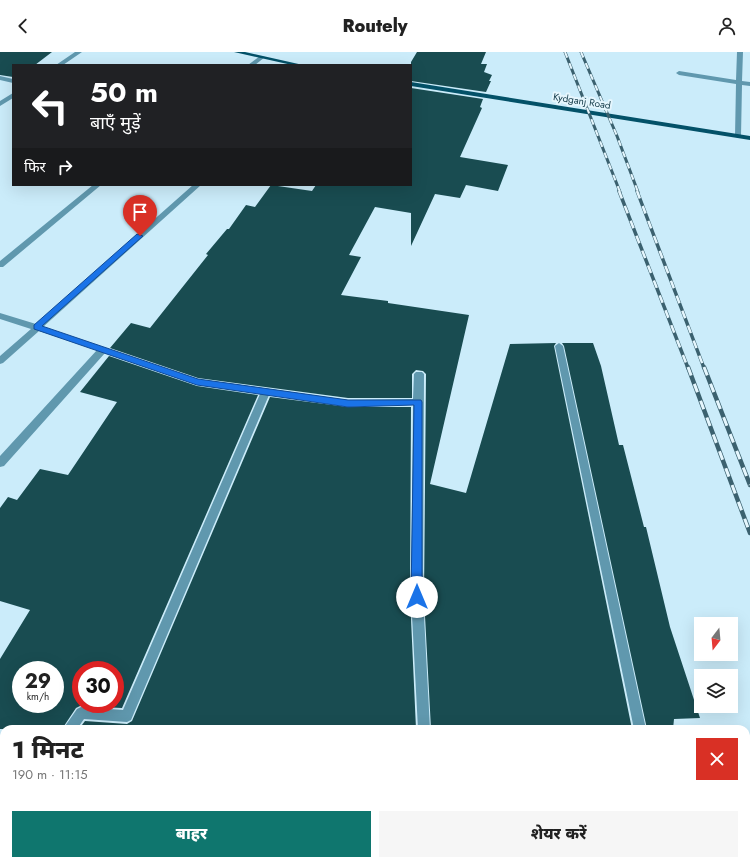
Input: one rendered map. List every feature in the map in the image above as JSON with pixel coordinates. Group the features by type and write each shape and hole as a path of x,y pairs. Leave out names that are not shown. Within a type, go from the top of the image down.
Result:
{"main road":[{"path":"237,52 295,64"},
{"name":"Kydganj Road","path":"412,84 750,138"}],"street":[{"path":"61,64 79,52"},
{"path":"738,136 740,52"},
{"path":"252,64 262,57"},
{"path":"679,73 750,84"},
{"path":"0,78 12,81"},
{"path":"0,104 12,96"},
{"path":"0,265 96,186"},
{"path":"0,361 196,186"},
{"path":"0,316 103,348 197,382 348,404 418,402"},
{"path":"559,346 639,725"},
{"path":"0,463 103,348"},
{"path":"419,374 417,597 424,725"},
{"path":"72,725 81,713 127,716 266,392"}],"building":[{"path":"0,52 52,52 36,64 12,64 12,77 0,75"},
{"path":"417,52 486,52 481,64 487,64 484,72 492,75 489,81 491,81 486,92 412,81 411,62"},
{"path":"412,88 483,99 480,107 482,108 460,157 508,165 498,191 466,185 460,198 435,194 411,246 411,213 375,207 349,255 361,257 341,295 388,301 388,303 469,315 430,484 466,493 510,344 556,343 554,346 631,725 431,725 424,597 426,374 423,371 416,370 412,374 412,398 348,398 198,378 110,348 131,323 150,328 208,255 206,254 227,229 229,229 246,205 255,207 270,186 312,191 315,186 412,186"},
{"path":"562,343 593,343 601,366 619,445 623,445 644,527 646,527 670,627 694,700 694,713 698,713 700,718 674,719 673,725 646,725 564,346"},
{"path":"109,356 197,386 258,395 124,703 124,661 72,661 73,713 65,725 0,725 0,659 30,610 0,601 0,508 8,497 17,500 40,469 68,475 117,402 80,392"},
{"path":"270,397 348,407 411,407 410,597 416,725 82,725 85,721 127,724 132,721"}],"railway":[{"path":"565,52 620,192"},
{"path":"581,52 617,136 638,192"},
{"path":"619,191 688,368"},
{"path":"637,191 704,368"},
{"path":"688,367 750,533"},
{"path":"704,367 750,485"}],"route":[{"path":"140,236 37,327 103,348 197,382 348,404 418,402 417,597"}]}
